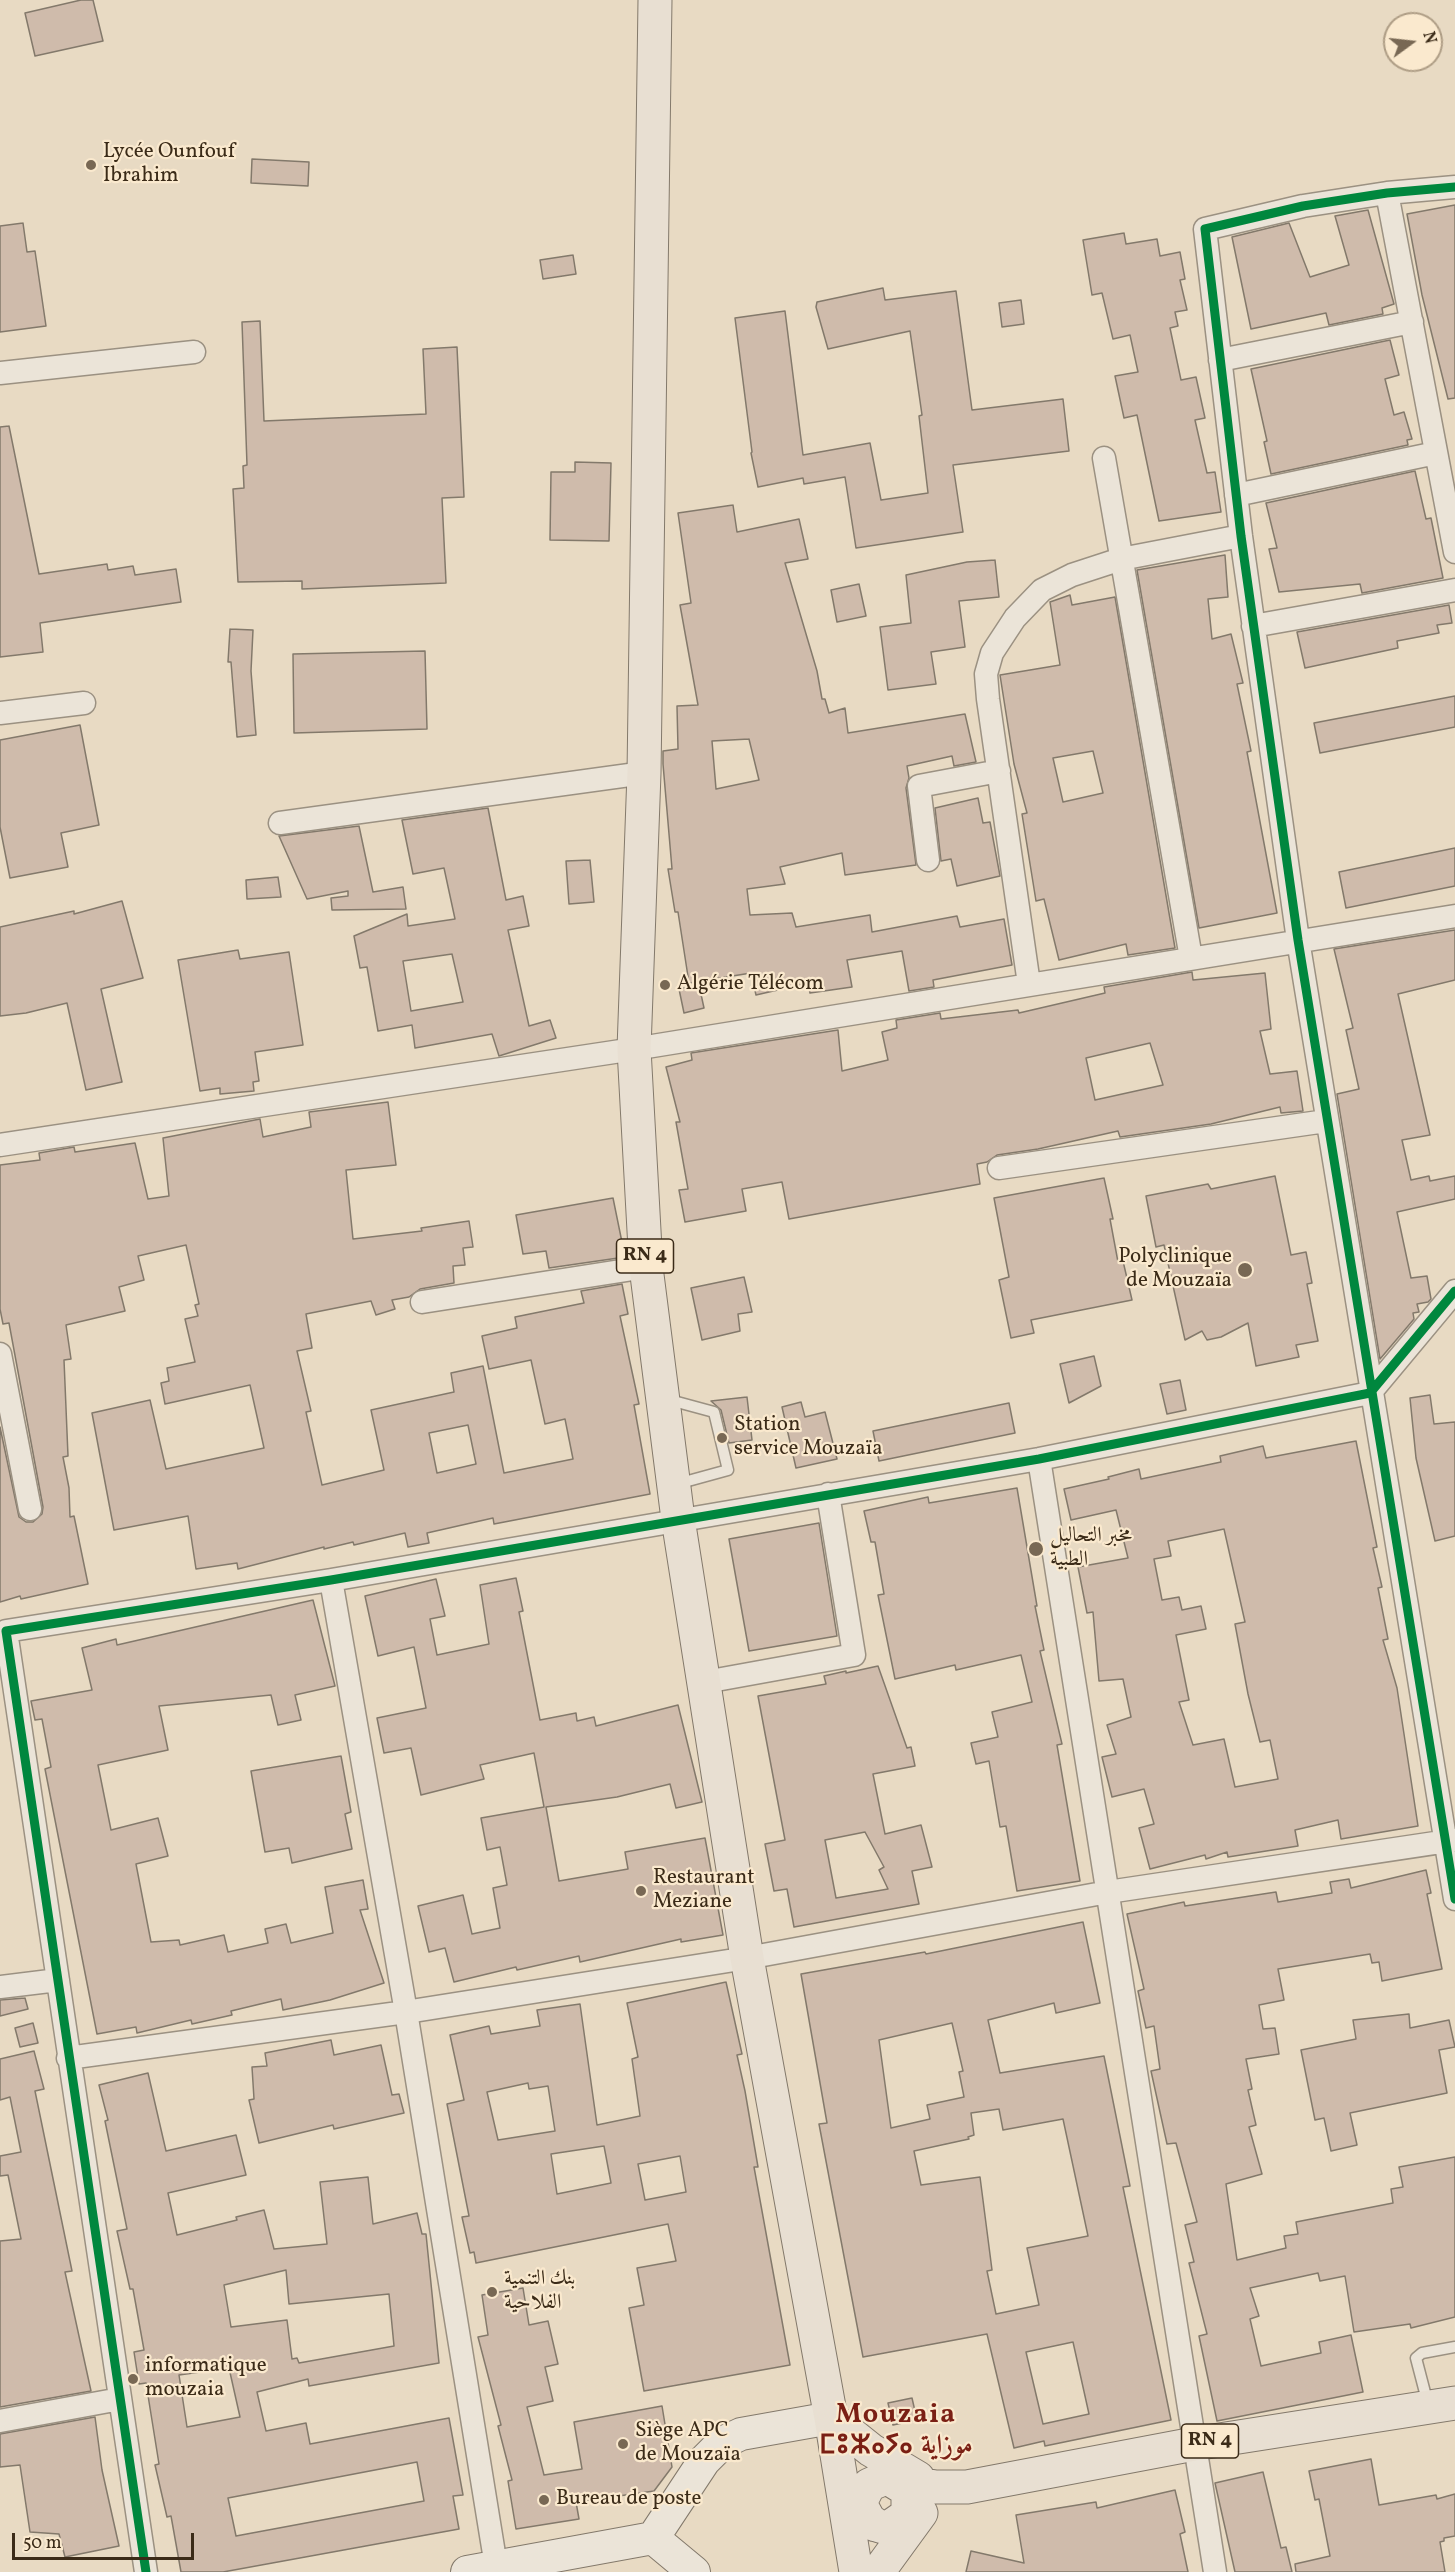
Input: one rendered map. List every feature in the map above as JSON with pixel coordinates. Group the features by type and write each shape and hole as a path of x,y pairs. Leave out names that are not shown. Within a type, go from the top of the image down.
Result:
{"main road":[{"name":"RN 4","path":"655,0 644,773 634,1049 646,1267 678,1519 747,1958 831,2418 868,2507"},
{"name":"RN 4","path":"944,2492 1194,2444 1442,2405"},
{"path":"487,2570 653,2538 704,2461 722,2443 741,2434 831,2418 897,2468 944,2492"},
{"path":"856,2572 868,2507 944,2492"},
{"path":"878,2572 944,2492"},
{"path":"653,2538 694,2572"}],"street":[{"path":"1455,187 1387,193 1303,206 1204,229 1241,536 1298,940 1370,1392 1450,1841 1455,1899"},
{"path":"1387,193 1455,552"},
{"path":"1220,360 1412,322"},
{"path":"0,373 194,352"},
{"path":"1236,495 1436,453"},
{"path":"1104,458 1191,958"},
{"path":"1029,984 986,674 992,653 1016,618 1042,590 1072,574 1121,559 1241,536"},
{"path":"1253,626 1455,590"},
{"path":"0,713 84,703"},
{"path":"928,860 918,786 999,771"},
{"path":"280,823 644,773"},
{"path":"0,1145 634,1049 1455,916"},
{"path":"999,1168 1326,1120"},
{"path":"422,1302 646,1267"},
{"path":"147,2572 3,1629 331,1581 678,1519 1039,1460 1370,1392 1455,1291"},
{"path":"0,1354 30,1509"},
{"path":"1039,1460 1215,2572"},
{"path":"705,1682 854,1655 828,1494"},
{"path":"331,1581 406,2012 487,2570"},
{"path":"68,2058 406,2012 747,1958 1107,1892 1450,1841"},
{"path":"0,1987 58,1980"},
{"path":"0,2421 120,2398"}],"lane":[{"path":"663,1398 714,1412 728,1470 674,1485"},
{"path":"1442,2405 1416,2358 1422,2353 1455,2347"}],"building":[{"path":"81,0 93,0 103,41 35,56 25,13"},
{"path":"252,159 309,162 308,186 251,183"},
{"path":"1455,205 1455,398 1448,399 1422,295 1407,214"},
{"path":"1368,210 1394,304 1382,308 1383,314 1329,325 1326,313 1251,329 1232,237 1289,223 1310,277 1349,265 1335,216"},
{"path":"23,223 27,252 35,251 46,326 0,332 0,226"},
{"path":"1124,233 1126,244 1157,239 1160,256 1180,252 1185,279 1180,280 1187,310 1175,312 1178,326 1170,328 1181,380 1196,377 1205,418 1195,420 1207,473 1215,472 1221,512 1159,521 1137,415 1124,418 1115,376 1138,372 1130,335 1113,339 1102,293 1092,295 1083,240"},
{"path":"573,255 576,274 543,279 540,260"},
{"path":"883,288 885,300 956,291 972,410 1063,399 1069,451 953,465 963,532 856,548 845,477 804,484 803,478 758,487 751,453 735,318 785,311 803,455 870,443 881,500 928,493 919,416 922,415 910,331 828,349 816,307 817,302"},
{"path":"1021,300 1024,324 1002,327 999,303"},
{"path":"260,321 264,421 426,414 423,349 457,347 464,497 442,498 446,583 302,589 302,581 238,582 233,489 244,488 243,466 247,465 242,322"},
{"path":"1390,340 1399,375 1385,379 1394,415 1404,412 1412,439 1407,440 1408,445 1271,474 1264,442 1267,441 1251,369"},
{"path":"9,426 39,574 107,564 108,570 133,566 135,575 176,569 181,602 40,623 43,652 0,657 0,427"},
{"path":"575,462 611,463 609,541 550,540 551,472 575,472"},
{"path":"1415,471 1426,519 1431,518 1443,578 1362,593 1360,584 1279,592 1269,549 1277,548 1266,503"},
{"path":"733,505 737,532 799,519 808,559 785,563 817,671 822,699 825,699 829,713 845,708 848,733 965,714 976,762 954,766 952,756 907,766 909,778 906,788 916,865 845,875 842,853 780,867 785,884 747,889 750,915 792,913 796,927 870,915 872,932 957,916 960,927 1004,919 1012,965 933,980 934,987 909,991 902,951 847,960 852,987 810,993 808,983 756,995 751,973 689,983 678,912 675,912 668,869 672,869 663,764 663,751 678,749 677,706 698,705 680,605 691,603 678,513","holes":["749,739 759,780 716,789 712,741"]},
{"path":"1225,555 1228,597 1208,599 1212,639 1231,634 1243,683 1237,684 1251,751 1247,752 1277,913 1199,928 1137,570"},
{"path":"995,560 999,597 959,601 965,647 931,652 936,684 888,690 880,627 911,623 906,575 967,562"},
{"path":"859,584 866,616 837,622 831,590"},
{"path":"1070,595 1072,605 1115,597 1175,948 1128,955 1126,944 1059,960 1044,899 1036,901 1022,814 1027,813 1014,764 1000,675 1060,665 1050,602","holes":["1093,751 1103,793 1063,802 1053,758"]},
{"path":"1449,605 1452,623 1437,625 1439,633 1397,641 1398,648 1305,668 1297,632"},
{"path":"230,629 253,630 251,671 256,735 237,737 231,662 228,662"},
{"path":"425,651 427,729 294,733 293,654"},
{"path":"1455,696 1455,727 1320,753 1314,723"},
{"path":"80,725 99,825 61,833 68,867 10,878 0,827 0,740"},
{"path":"978,798 983,823 990,822 1000,876 957,886 951,859 941,861 935,808"},
{"path":"488,808 506,900 523,896 529,926 508,930 529,1026 550,1020 556,1038 499,1056 492,1034 415,1048 412,1025 378,1031 367,967 360,968 354,936 407,914 408,926 455,919 444,868 413,874 402,820","holes":["452,954 463,1002 411,1011 403,961"]},
{"path":"359,826 373,892 403,887 406,909 332,910 331,898 348,896 348,891 307,899 279,836"},
{"path":"1455,848 1455,886 1346,908 1339,872"},
{"path":"590,860 594,902 569,904 566,861"},
{"path":"278,877 281,897 247,899 246,880"},
{"path":"122,901 143,978 101,989 122,1082 86,1090 67,1003 26,1013 0,1016 0,927 74,911 74,914"},
{"path":"1455,930 1455,980 1398,994 1430,1135 1402,1140 1411,1180 1429,1176 1430,1181 1455,1176 1455,1199 1397,1212 1411,1278 1427,1276 1431,1299 1428,1302 1417,1304 1419,1312 1413,1313 1414,1319 1380,1359 1337,1094 1359,1089 1346,1030 1353,1028 1334,949"},
{"path":"238,950 240,959 289,952 303,1045 255,1052 259,1081 253,1082 254,1091 220,1094 220,1088 200,1091 178,960"},
{"path":"1192,972 1193,980 1265,973 1271,1029 1260,1031 1270,1074 1297,1071 1303,1111 1281,1113 1280,1107 1211,1124 1120,1137 1118,1131 1038,1149 997,1155 987,1162 977,1164 980,1184 789,1219 782,1182 742,1189 746,1211 685,1222 679,1190 688,1189 676,1122 680,1122 666,1067 692,1060 691,1053 838,1030 842,1071 888,1060 882,1032 897,1028 896,1020 940,1013 941,1019 1018,1010 1019,1013 1105,993 1104,987","holes":["1150,1043 1163,1085 1095,1100 1086,1058"]},
{"path":"699,985 704,1008 684,1013 679,989"},
{"path":"388,1102 396,1165 346,1170 353,1239 422,1231 421,1228 469,1221 473,1247 463,1248 465,1265 453,1266 454,1283 420,1289 409,1297 392,1300 395,1309 376,1315 371,1301 306,1314 312,1348 297,1351 311,1411 306,1412 322,1485 384,1470 371,1410 454,1392 451,1373 483,1366 504,1473 573,1459 565,1419 545,1424 531,1360 489,1369 482,1336 517,1328 515,1317 584,1303 581,1291 622,1284 628,1314 620,1316 639,1404 634,1405 650,1494 494,1524 493,1518 427,1533 429,1543 408,1547 405,1533 354,1545 353,1542 324,1549 324,1547 238,1569 237,1563 196,1569 188,1516 114,1530 92,1413 150,1400 166,1469 264,1448 250,1385 165,1404 161,1383 169,1381 167,1368 195,1362 185,1319 198,1316 195,1305 199,1304 186,1245 138,1256 144,1280 119,1287 125,1311 66,1325 71,1359 64,1360 68,1456 63,1457 69,1488 70,1517 74,1516 88,1584 21,1599 20,1596 0,1602 0,1427 19,1517 26,1522 33,1522 42,1514 43,1507 9,1323 3,1324 0,1309 0,1165 40,1160 39,1153 74,1147 75,1152 135,1143 148,1199 169,1196 163,1138 260,1119 263,1137 311,1127 309,1112","holes":["468,1425 476,1464 437,1473 429,1433"]},
{"path":"1275,1176 1291,1255 1306,1252 1312,1283 1307,1284 1318,1341 1296,1345 1299,1357 1256,1366 1248,1323 1221,1337 1207,1340 1202,1331 1185,1340 1164,1245 1156,1247 1146,1196 1208,1184 1211,1189"},
{"path":"1104,1178 1113,1219 1110,1219 1118,1262 1123,1261 1132,1300 1031,1320 1034,1333 1011,1338 999,1280 1009,1277 994,1198"},
{"path":"613,1198 625,1257 549,1268 546,1251 523,1254 516,1215"},
{"path":"744,1277 752,1312 738,1314 740,1331 702,1340 691,1288"},
{"path":"1094,1356 1101,1386 1069,1403 1060,1364"},
{"path":"1180,1380 1186,1410 1167,1414 1160,1384"},
{"path":"1430,1395 1434,1424 1455,1422 1455,1536 1435,1541 1416,1458 1410,1398"},
{"path":"747,1397 752,1440 729,1443 721,1410 711,1401"},
{"path":"801,1402 805,1417 825,1412 837,1459 796,1468 782,1407"},
{"path":"1009,1403 1015,1433 879,1461 873,1431"},
{"path":"1356,1441 1377,1547 1373,1548 1382,1587 1378,1588 1388,1639 1383,1640 1397,1688 1418,1826 1341,1839 1338,1820 1295,1830 1298,1846 1228,1857 1227,1852 1206,1859 1205,1855 1150,1869 1139,1828 1154,1824 1144,1789 1112,1797 1102,1757 1116,1754 1107,1725 1131,1717 1123,1679 1099,1681 1093,1612 1087,1613 1078,1567 1128,1558 1116,1510 1071,1520 1064,1489 1109,1479 1108,1477 1139,1469 1141,1479 1221,1462 1220,1456 1263,1446 1266,1458","holes":["1224,1529 1245,1622 1235,1624 1248,1694 1260,1742 1270,1740 1278,1779 1235,1787 1224,1739 1193,1745 1179,1702 1189,1700 1176,1635 1206,1629 1201,1606 1182,1610 1179,1597 1162,1600 1154,1559 1171,1556 1168,1541"]},
{"path":"1017,1488 1044,1650 1040,1651 1062,1744 1057,1745 1080,1881 1017,1891 1006,1826 1000,1827 989,1761 976,1764 971,1743 998,1737 992,1712 1032,1702 1021,1655 956,1670 955,1665 895,1679 878,1595 884,1594 875,1542 871,1542 864,1511 928,1497 929,1503"},
{"path":"819,1523 837,1636 749,1651 729,1539"},
{"path":"516,1578 523,1611 519,1612 540,1720 576,1713 577,1721 594,1717 596,1726 678,1705 702,1802 676,1808 670,1784 617,1797 546,1807 559,1881 628,1869 625,1852 705,1838 723,1935 681,1942 681,1939 580,1962 579,1956 517,1970 516,1967 454,1982 445,1948 429,1952 418,1906 463,1895 472,1934 500,1928 493,1888 507,1885 500,1847 487,1850 481,1818 544,1807 534,1753 480,1765 484,1779 421,1795 411,1748 384,1753 377,1718 426,1708 414,1647 378,1656 365,1596 436,1579 445,1616 430,1619 437,1655 489,1644 480,1585"},
{"path":"313,1600 335,1686 295,1695 301,1720 278,1725 271,1695 159,1706 168,1750 98,1765 111,1830 158,1818 168,1856 136,1864 151,1942 179,1940 180,1945 224,1935 228,1952 268,1943 265,1929 286,1924 291,1943 333,1933 325,1887 363,1880 368,1909 360,1910 384,1983 330,2000 283,2010 281,1999 231,2011 232,2015 192,2024 191,2020 137,2033 136,2027 97,2034 45,1769 51,1767 42,1719 35,1720 31,1701 92,1690 82,1648 116,1639 117,1645"},
{"path":"878,1666 907,1748 911,1747 915,1766 873,1774 885,1834 921,1825 932,1867 912,1871 919,1904 794,1927 787,1889 774,1891 765,1844 785,1840 758,1696 826,1684 824,1676 846,1671 846,1673","holes":["865,1832 884,1867 879,1870 888,1889 836,1898 825,1840"]},
{"path":"341,1756 351,1812 345,1814 352,1849 292,1863 289,1848 265,1852 251,1771"},
{"path":"1426,1870 1431,1893 1427,1894 1442,1969 1382,1981 1379,1962 1372,1963 1370,1954 1278,1969 1284,2000 1259,2005 1263,2029 1275,2028 1279,2054 1246,2059 1252,2089 1248,2090 1256,2125 1249,2127 1262,2174 1226,2184 1237,2260 1286,2248 1284,2236 1298,2234 1296,2222 1393,2203 1391,2189 1403,2187 1399,2167 1455,2157 1455,2317 1411,2328 1410,2324 1354,2332 1345,2276 1320,2281 1318,2273 1250,2288 1259,2316 1250,2319 1261,2366 1321,2353 1319,2342 1351,2335 1363,2392 1217,2421 1199,2336 1207,2334 1189,2263 1194,2262 1185,2225 1197,2222 1176,2143 1167,2144 1151,2071 1160,2069 1154,2026 1146,2028 1138,1991 1144,1989 1127,1914 1184,1902 1185,1906 1276,1892 1278,1902 1332,1893 1330,1882 1349,1879 1351,1888"},
{"path":"1083,1922 1100,2003 1056,2013 1054,2003 988,2020 1000,2073 1104,2056 1130,2186 1123,2187 1171,2420 1045,2446 1044,2441 1014,2448 987,2334 863,2357 819,2124 827,2123 801,1974 925,1952 926,1954","holes":["952,2023 963,2071 959,2072 964,2097 927,2105 930,2119 891,2128 879,2040","999,2109 1003,2130 1063,2119 1088,2236 1027,2248 1039,2305 996,2314 987,2271 992,2270 980,2177 921,2185 914,2151 969,2139 968,2137 974,2135 971,2113","1073,2342 1089,2414 1043,2424 1026,2352"]},
{"path":"726,1982 742,2054 737,2055 758,2167 754,2167 790,2365 644,2391 629,2308 644,2305 637,2268 676,2261 668,2224 476,2263 474,2252 470,2253 462,2217 469,2216 447,2104 464,2100 450,2035 489,2026 491,2034 540,2026 537,2010 580,2004 597,2125 640,2116 632,2059 638,2057 627,2003","holes":["528,2083 529,2089 548,2086 555,2131 498,2140 487,2092","604,2146 611,2183 557,2194 551,2154","680,2156 686,2192 645,2200 638,2164"]},
{"path":"25,1998 28,2009 0,2016 0,2000"},
{"path":"1409,2014 1410,2028 1449,2020 1455,2047 1439,2050 1447,2093 1350,2113 1357,2145 1331,2151 1324,2118 1315,2120 1301,2050 1356,2039 1353,2020"},
{"path":"33,2023 38,2043 20,2047 15,2028"},
{"path":"331,2040 334,2055 381,2045 392,2095 399,2094 404,2113 334,2129 333,2125 259,2143 249,2100 254,2099 252,2067 267,2066 265,2053"},
{"path":"34,2051 44,2089 35,2091 72,2271 65,2272 91,2391 0,2407 0,2241 21,2239 8,2175 0,2176 0,2156 21,2152 10,2097 0,2100 0,2059"},
{"path":"148,2073 166,2151 236,2135 246,2175 168,2193 177,2235 237,2220 236,2217 264,2210 274,2249 327,2244 320,2182 368,2177 373,2224 417,2213 422,2234 426,2234 439,2363 309,2386 308,2379 257,2392 266,2431 306,2423 310,2444 449,2418 463,2495 453,2496 459,2529 223,2572 181,2572 171,2516 167,2517 155,2465 159,2464 146,2383 139,2384 134,2352 144,2350 133,2289 130,2289 117,2231 127,2229 105,2121 108,2120 99,2085","holes":["286,2270 289,2304 389,2294 394,2346 299,2363 297,2358 292,2359 287,2320 231,2327 224,2285","229,2368 240,2417 187,2427 179,2375","417,2462 424,2501 236,2536 228,2498"]},
{"path":"523,2288 529,2325 548,2321 558,2364 545,2367 553,2401 527,2407 544,2475 582,2469 574,2422 662,2406 672,2467 654,2491 576,2502 579,2519 516,2529 508,2481 512,2480 498,2426 501,2425 478,2337 488,2335 482,2295"},
{"path":"912,2398 917,2420 893,2425 888,2403"},
{"path":"95,2417 102,2470 119,2546 65,2557 59,2534 30,2532 20,2465 0,2467 0,2434"},
{"path":"1371,2459 1379,2505 1436,2495 1437,2499 1455,2494 1455,2536 1444,2538 1444,2541 1440,2542 1445,2572 1296,2572 1295,2564 1330,2556 1319,2499 1315,2500 1309,2471"},
{"path":"1263,2472 1281,2548 1286,2547 1292,2572 1235,2572 1215,2483"},
{"path":"1175,2490 1185,2532 1180,2534 1188,2572 966,2572 971,2551 1024,2563 1016,2515 1096,2502 1097,2508"}],"cycle path":[{"path":"1455,187 1387,193 1303,206 1205,229 1241,536 1298,940 1455,1899"},
{"path":"146,2572 6,1631 331,1580 1039,1459 1370,1393 1455,1291"}],"place":[{"name":"Lycée Ounfouf Ibrahim","path":"91,165"},
{"name":"Algérie Télécom","path":"665,985"},
{"name":"Polyclinique de Mouzaïa","path":"1245,1270"},
{"name":"Station service Mouzaïa","path":"722,1438"},
{"name":"مخبر التحاليل الطبية","path":"1036,1549"},
{"name":"Restaurant Meziane","path":"641,1891"},
{"name":"بنك التنمية الفلاحية","path":"492,2292"},
{"name":"informatique mouzaia","path":"133,2379"},
{"name":"Siège APC de Mouzaïa","path":"623,2444"},
{"name":"Bureau de poste","path":"544,2500"}],"district":[{"name":"Mouzaia ⵎⵓⵣⴰⵢⴰ موزاية","path":"896,2432"}]}
